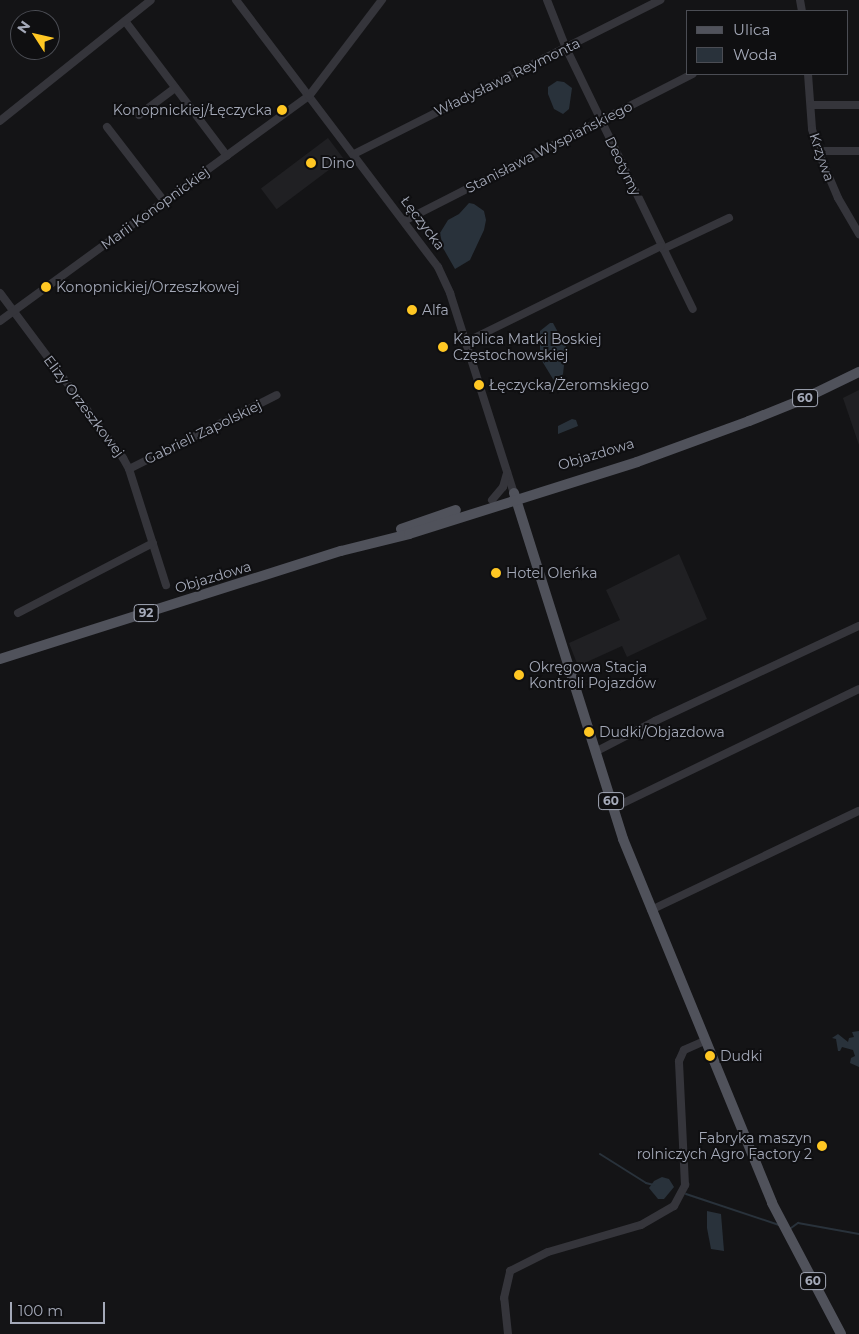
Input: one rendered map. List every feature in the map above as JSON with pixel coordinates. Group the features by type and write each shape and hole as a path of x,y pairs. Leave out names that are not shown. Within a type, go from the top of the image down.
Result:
{"main road":[{"name":"Objazdowa","path":"0,659 348,550 384,541 654,450 682,444 799,401 859,372"},
{"name":"Objazdowa","path":"348,550 430,518 492,500 515,496"},
{"name":"60","path":"515,496 613,808 651,910 704,1041 784,1226 841,1334"}],"street":[{"path":"0,122 151,0"},
{"name":"Łęczycka","path":"236,0 438,267 450,293 515,496"},
{"name":"Marii Konopnickiej","path":"0,321 309,96 382,0"},
{"name":"Deotymy","path":"547,0 566,48 693,309"},
{"name":"Władysława Reymonta","path":"354,154 660,0"},
{"path":"125,21 227,156"},
{"name":"Stanisława Wyspiańskiego","path":"404,221 691,75"},
{"name":"Krzywa","path":"808,75 812,129 818,151 838,198 859,234"},
{"path":"139,115 175,88"},
{"path":"811,105 859,105"},
{"path":"106,127 164,201"},
{"path":"818,151 859,151"},
{"path":"466,342 729,218"},
{"name":"Elizy Orzeszkowej","path":"0,293 124,458 166,585"},
{"name":"Gabrieli Zapolskiej","path":"129,469 277,396"},
{"path":"492,500 503,487 507,471"},
{"path":"18,614 152,543"},
{"path":"596,752 655,721 859,626"},
{"path":"613,808 859,689"},
{"path":"651,910 859,811"},
{"path":"508,1334 504,1298 510,1271 548,1252 641,1225 674,1206 685,1185 680,1057 684,1050 704,1041"}],"shaded area":[{"path":"328,138 344,159 277,209 261,189"},
{"path":"859,390 859,445 843,398"},
{"path":"679,554 707,619 627,657 622,646 578,666 569,643 620,620 606,590"}],"water":[{"path":"557,81 564,82 572,88 569,109 563,114 554,109 548,94 548,87"},
{"path":"469,203 484,211 486,220 484,230 470,260 455,269 443,248 440,233 448,220 459,214"},
{"path":"550,323 553,323 566,347 563,374 556,384 542,361 540,351 540,331"},
{"path":"572,419 576,420 578,426 558,434 558,426"},
{"path":"859,1031 859,1067 850,1063 851,1058 855,1056 853,1050 842,1047 838,1051 836,1039 832,1038 838,1034 848,1042 849,1038 854,1037 852,1032"},
{"path":"662,1177 669,1179 674,1187 664,1199 658,1199 649,1188 654,1181"},
{"path":"707,1211 721,1214 724,1251 711,1249 707,1228"}],"waterway":[{"path":"600,1154 646,1183 654,1185"},
{"path":"686,1194 779,1225"},
{"path":"791,1228 798,1223 859,1234"}],"place":[{"name":"Konopnickiej/Łęczycka","path":"282,110"},
{"name":"Dino","path":"311,163"},
{"name":"Konopnickiej/Orzeszkowej","path":"46,287"},
{"name":"Alfa","path":"412,310"},
{"name":"Kaplica Matki Boskiej Częstochowskiej","path":"443,347"},
{"name":"Łęczycka/Żeromskiego","path":"479,385"},
{"name":"Hotel Oleńka","path":"496,573"},
{"name":"Okręgowa Stacja Kontroli Pojazdów","path":"519,675"},
{"name":"Dudki/Objazdowa","path":"589,732"},
{"name":"Dudki","path":"710,1056"},
{"name":"Fabryka maszyn rolniczych Agro Factory 2","path":"822,1146"}]}
